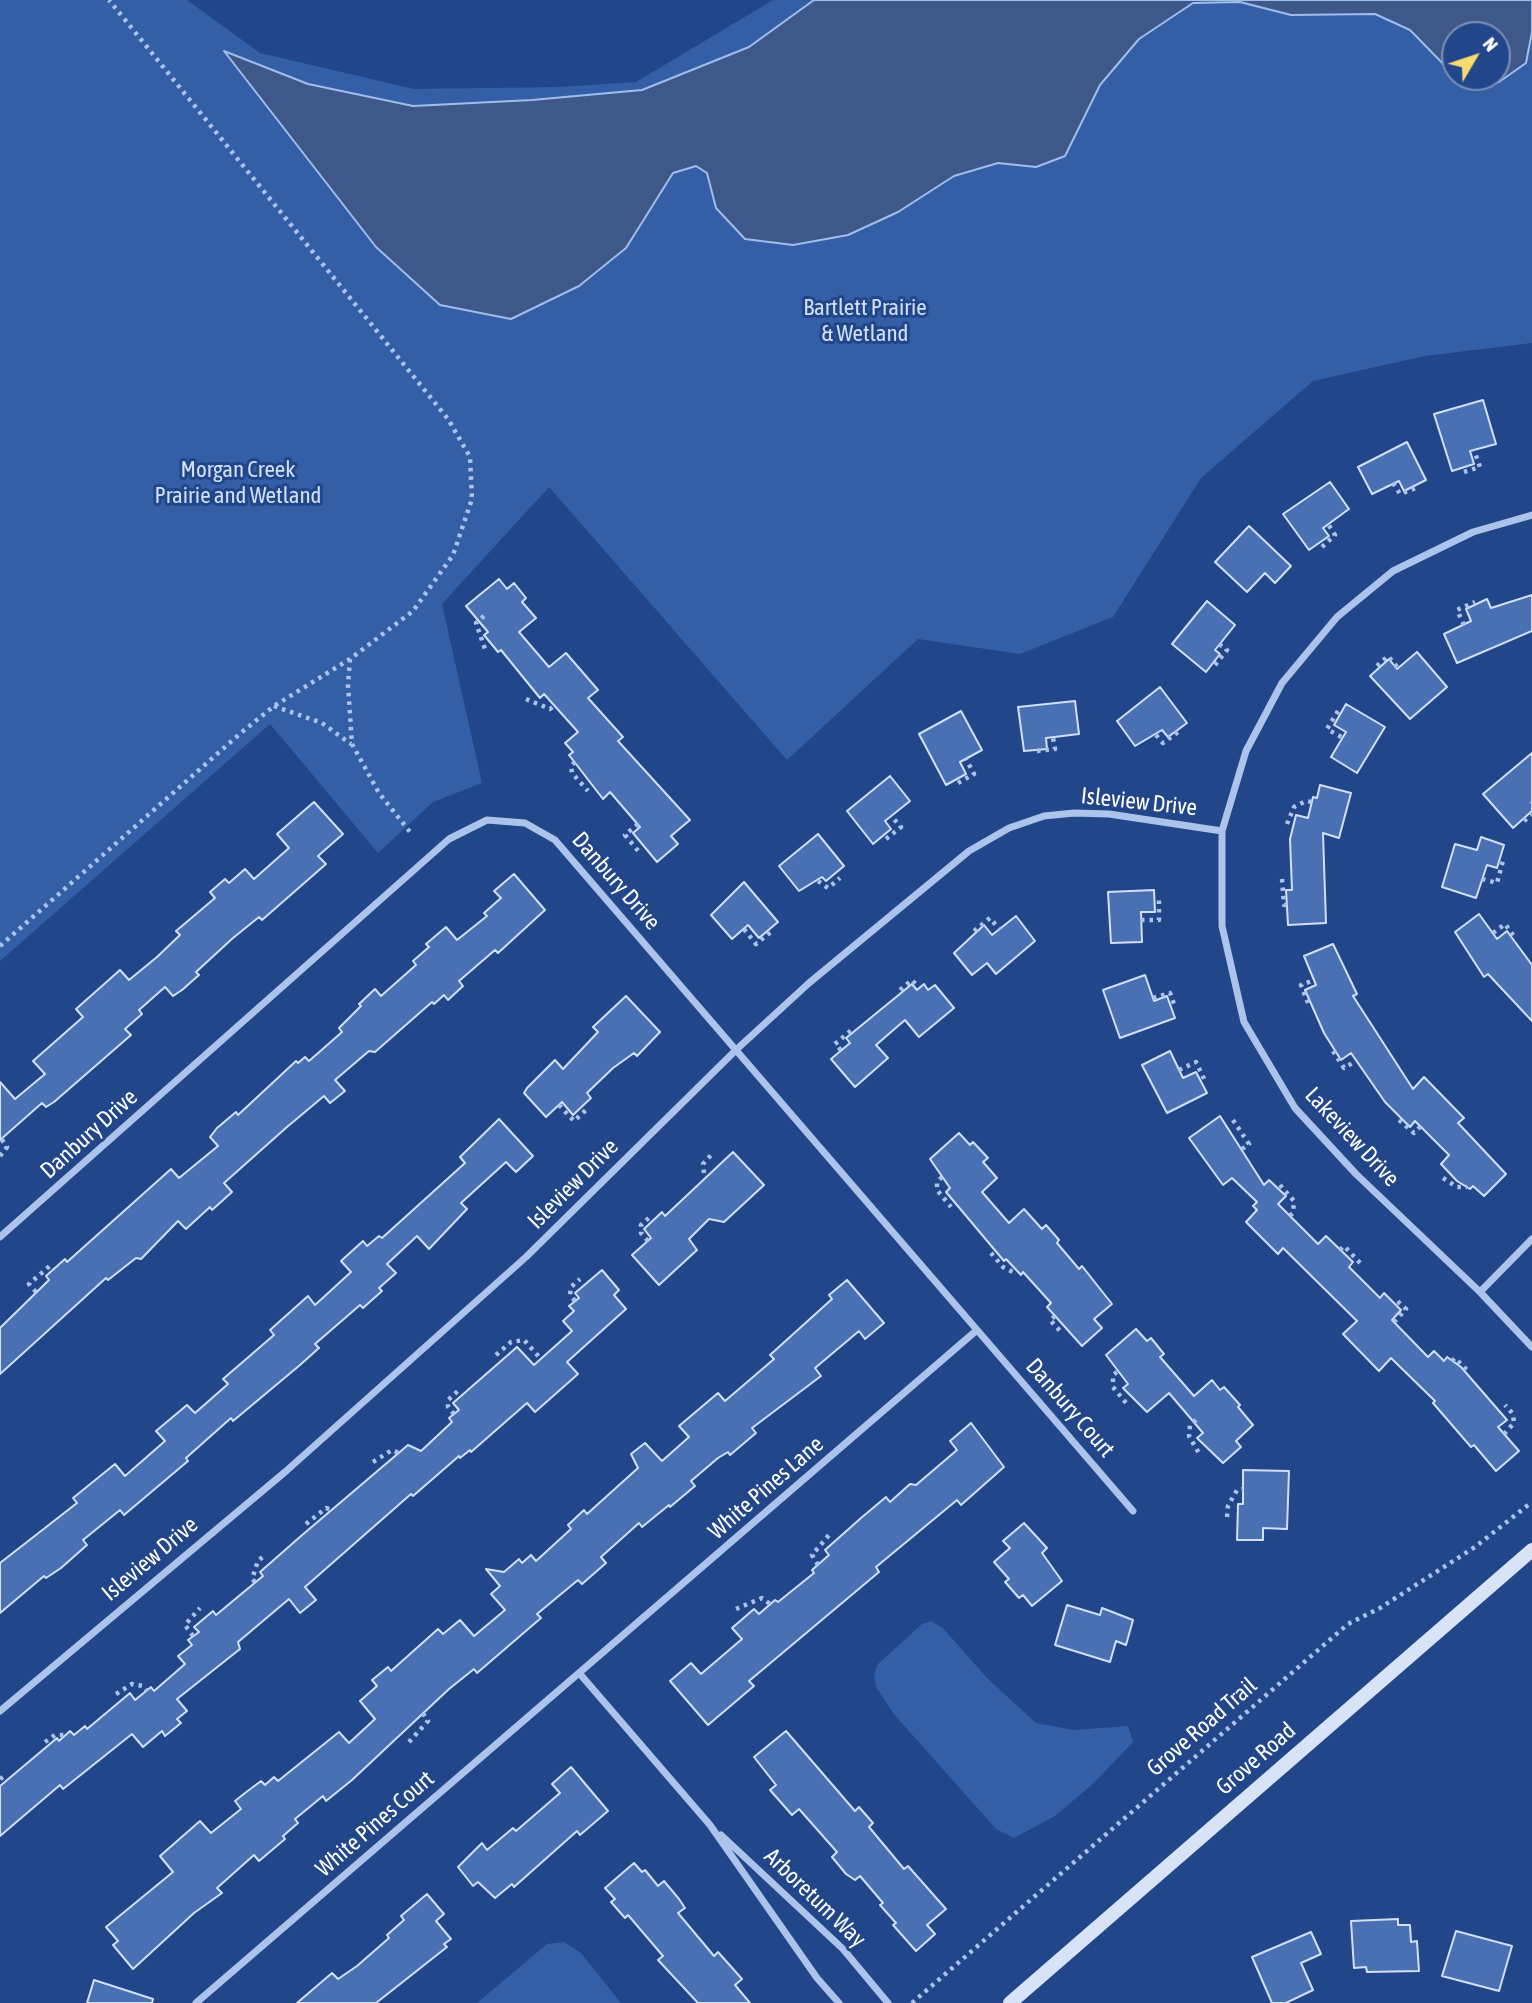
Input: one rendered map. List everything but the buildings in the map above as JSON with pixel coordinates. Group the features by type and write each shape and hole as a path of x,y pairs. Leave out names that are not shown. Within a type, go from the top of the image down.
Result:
{"street":[{"name":"Lakeview Drive","path":"1532,515 1473,532 1393,571 1337,617 1282,683 1246,751 1222,831 1222,926 1244,1022 1295,1108 1356,1174 1480,1292 1532,1348"},
{"name":"Isleview Drive","path":"0,1711 285,1472 526,1257 737,1049 809,983 969,851 1009,828 1044,816 1074,813 1109,814 1222,831"},
{"name":"Danbury Drive","path":"0,1237 449,839 487,821 525,823 555,840 977,1330"},
{"path":"1480,1292 1532,1239"},
{"name":"Danbury Court","path":"977,1330 1133,1511"},
{"name":"White Pines Lane","path":"580,1674 977,1330"},
{"name":"Grove Road","path":"1010,2003 1532,1549"},
{"name":"Arboretum Way","path":"580,1674 710,1825 817,1978 839,2003"},
{"name":"White Pines Court","path":"196,2003 580,1674"},
{"name":"Arboretum Way","path":"710,1825 843,1949 888,2003"}],"path":[{"path":"0,946 274,706 350,659 413,611 453,555 472,499 470,457 448,419 392,346 109,0"},
{"path":"1464,472 1480,467 1474,450"},
{"path":"1393,483 1400,494 1416,488"},
{"path":"1322,547 1335,535 1328,524"},
{"path":"1464,625 1457,610 1475,602"},
{"path":"484,616 476,623 486,652"},
{"path":"1215,665 1227,650 1220,644"},
{"path":"1377,666 1388,656 1398,668"},
{"path":"350,659 348,685 352,744 379,793 410,832"},
{"path":"526,699 550,709 554,706"},
{"path":"274,706 322,723 352,744"},
{"path":"1338,712 1327,729 1343,738"},
{"path":"1156,735 1163,743 1178,732"},
{"path":"1037,751 1055,749 1053,738"},
{"path":"958,783 974,774 966,759"},
{"path":"575,762 571,765 572,773 588,791"},
{"path":"1287,824 1294,807 1300,802 1312,802"},
{"path":"1524,821 1532,814"},
{"path":"886,839 901,827 891,816"},
{"path":"638,824 625,835 639,852"},
{"path":"1482,879 1497,883 1504,857"},
{"path":"818,881 828,888 840,878"},
{"path":"1283,879 1284,905 1287,905"},
{"path":"1141,920 1159,920 1159,900"},
{"path":"974,930 990,918 1000,930"},
{"path":"1493,933 1505,924 1516,939"},
{"path":"744,929 756,944 772,931"},
{"path":"900,990 912,980 919,988"},
{"path":"1308,1003 1301,985 1314,980"},
{"path":"1153,998 1170,993 1175,1007"},
{"path":"841,1050 835,1044 854,1028"},
{"path":"1333,1051 1344,1068 1356,1061"},
{"path":"1180,1070 1196,1062 1205,1081"},
{"path":"559,1105 574,1121 586,1110"},
{"path":"1233,1120 1249,1144 1242,1149"},
{"path":"1399,1120 1414,1133 1420,1126"},
{"path":"0,1137 7,1147 0,1156"},
{"path":"704,1173 703,1164 711,1155"},
{"path":"942,1177 936,1182 937,1190 951,1206"},
{"path":"1443,1178 1457,1187 1467,1187"},
{"path":"1280,1185 1294,1201 1293,1213 1286,1219"},
{"path":"648,1241 641,1233 641,1225 651,1216"},
{"path":"1340,1250 1344,1247 1363,1266"},
{"path":"991,1253 1003,1267 1013,1272 1017,1270"},
{"path":"36,1292 29,1284 52,1264"},
{"path":"575,1301 570,1295 571,1287 580,1279"},
{"path":"1394,1322 1405,1309 1395,1299"},
{"path":"1055,1316 1050,1320 1062,1333"},
{"path":"496,1355 511,1342 524,1340 541,1359"},
{"path":"1452,1361 1455,1358 1470,1373"},
{"path":"1117,1372 1113,1375 1113,1387 1126,1403"},
{"path":"454,1414 448,1407 448,1399 460,1389"},
{"path":"1504,1434 1514,1423 1513,1414 1505,1405"},
{"path":"1196,1420 1190,1425 1189,1436 1200,1455"},
{"path":"373,1462 392,1450 399,1453"},
{"path":"1227,1517 1228,1506 1237,1490 1243,1489"},
{"name":"Grove Road Trail","path":"912,2003 1348,1623 1380,1608 1475,1547 1532,1502"},
{"path":"306,1524 327,1507 332,1510"},
{"path":"818,1565 812,1555 830,1535"},
{"path":"255,1582 252,1578 258,1561 266,1554"},
{"path":"736,1609 762,1598 770,1604"},
{"path":"193,1636 185,1625 200,1608"},
{"path":"116,1694 132,1684 143,1686 146,1691"},
{"path":"409,1742 428,1721 422,1712"},
{"path":"45,1742 55,1735 66,1735"},
{"path":"0,1779 6,1775"}],"green space":[{"name":"Bartlett Prairie & Wetland","path":"0,0 187,0 260,53 414,89 560,87 636,82 773,0 1532,0 1532,343 1425,356 1313,381 1201,478 1113,617 1020,654 918,639 787,760 549,487 442,604 482,783 433,802 378,853 270,724 0,961"},
{"path":"931,1621 943,1628 986,1677 1036,1723 1074,1730 1128,1726 1133,1742 1095,1782 1055,1816 1014,1838 996,1829 893,1713 876,1687 874,1674 878,1664 922,1624"},
{"path":"564,1942 581,1953 621,2003 477,2003 547,1944"}],"shaded area":[{"path":"814,0 1532,0 1532,32 1526,63 1511,74 1511,21 1441,21 1441,62 1410,30 1375,14 1291,15 1240,2 1193,3 1139,39 1100,85 1065,156 1036,167 998,163 954,176 898,212 848,235 793,245 745,239 716,208 707,173 696,166 673,173 626,248 579,286 511,319 440,305 376,247 224,51 308,84 413,106 532,100 642,90 749,47"}],"park label":[{"name":"Morgan Creek Prairie and Wetland","path":"238,483"}]}
